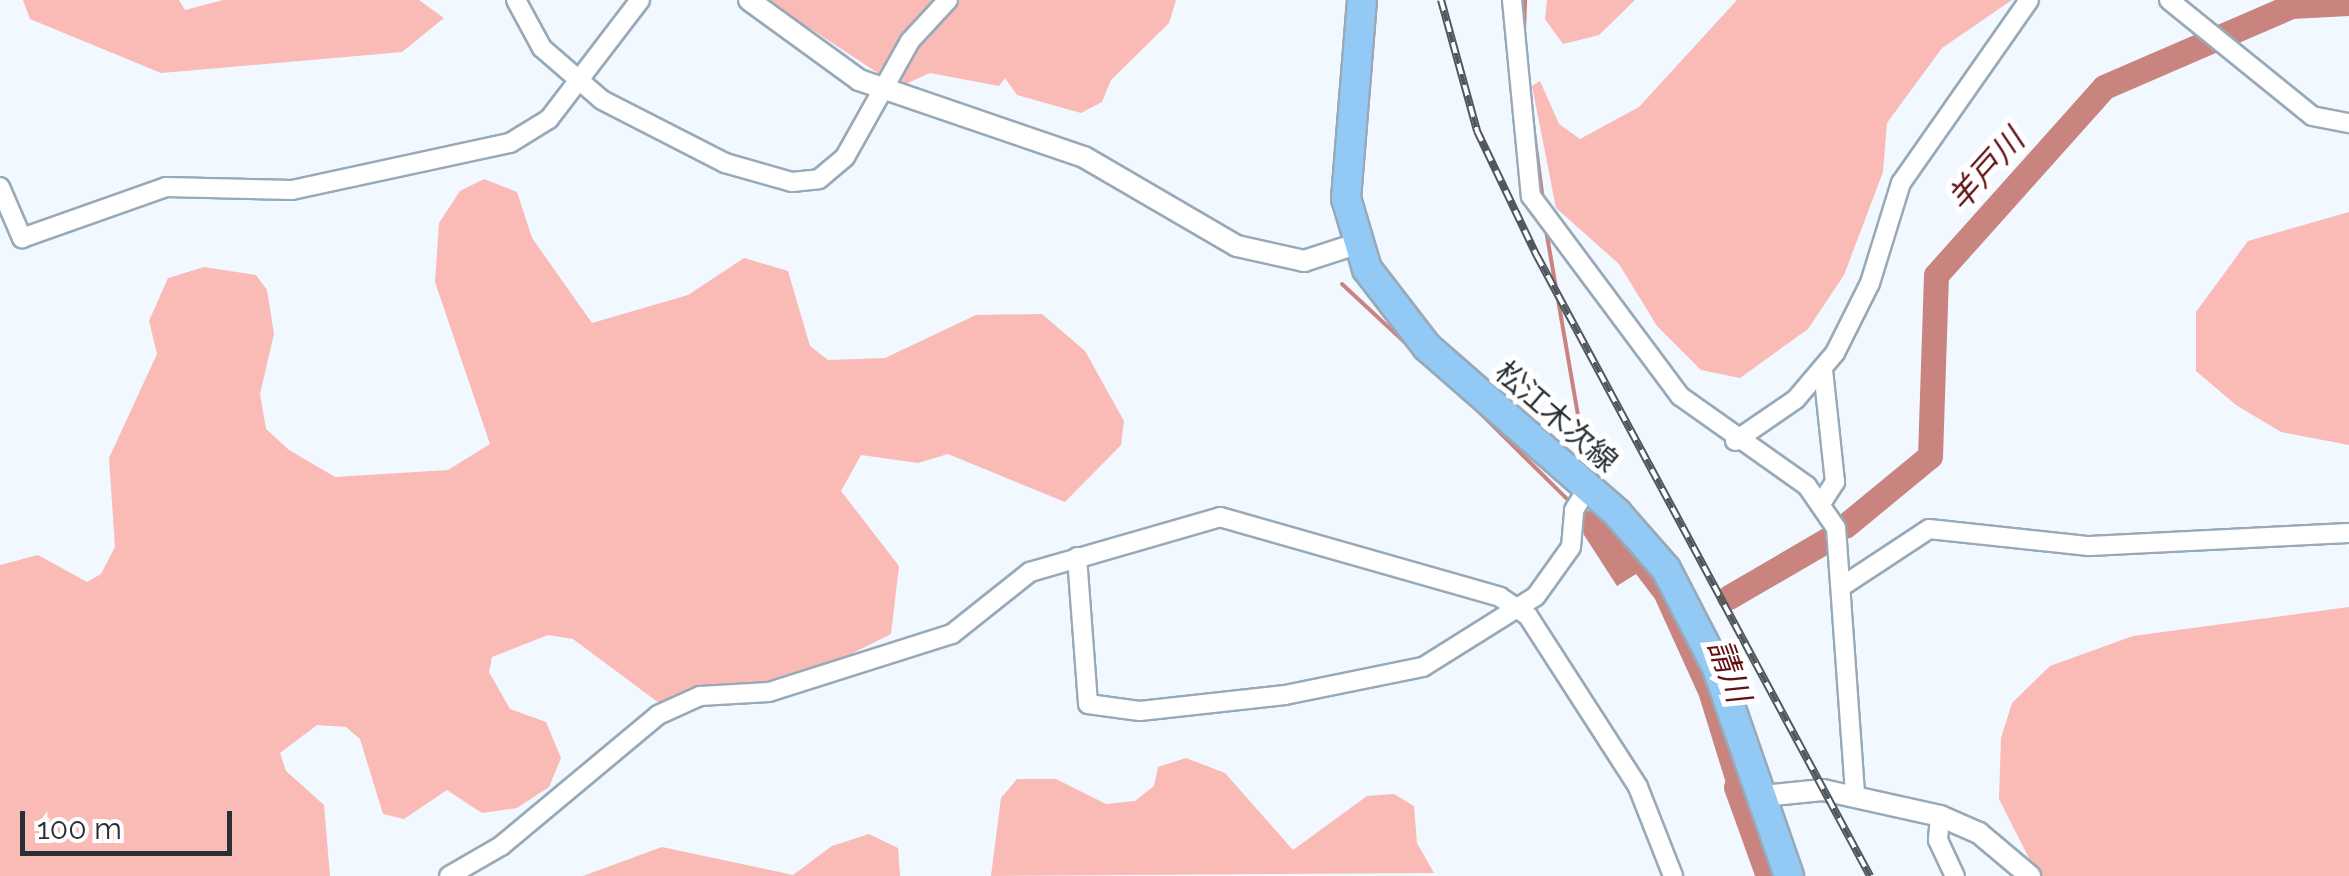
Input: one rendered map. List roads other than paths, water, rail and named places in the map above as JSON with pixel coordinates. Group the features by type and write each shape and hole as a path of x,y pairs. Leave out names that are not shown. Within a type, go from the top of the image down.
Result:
{"main road":[{"name":"松江木次線","path":"1362,0 1346,153 1356,244 1392,310 1426,347 1588,488 1686,600 1763,796 1789,876"}],"street":[{"path":"516,0 542,48 578,83 710,156 792,182 829,172 888,94 910,41 948,0"},
{"path":"0,187 22,238 166,187 292,190 510,142 549,119 640,0"},
{"path":"748,0 829,64 888,94 1084,157 1258,254 1312,260 1356,244"},
{"path":"1512,0 1530,196 1660,373 1735,441 1822,502 1836,528 1855,795"},
{"path":"1735,441 1823,370 1870,283 1902,184 2029,0"},
{"path":"2170,0 2312,116 2349,122"},
{"path":"1822,502 1835,482 1823,370"},
{"path":"1077,557 1080,692 1101,709 1285,695 1407,672 1543,591 1571,547 1574,510 1588,488"},
{"path":"449,876 501,846 658,715 700,696 769,692 952,634 1030,572 1220,516 1275,526 1516,607 1638,787 1674,876"},
{"path":"1841,587 1929,529 2089,546 2349,533"},
{"path":"1763,796 1800,788 1855,795 1940,816 1979,833 2030,876"},
{"path":"1940,816 1938,840 1954,876"}],"waterway":[{"path":"1524,32 1525,0"},
{"name":"羊戸川","path":"1845,526 1930,456 1936,275 2104,87 2291,6 2349,3"},
{"path":"1531,110 1543,200"},
{"name":"請川","path":"1546,230 1585,456"},
{"path":"1342,284 1412,349"},
{"path":"1463,396 1568,500"},
{"name":"羊戸川","path":"1729,597 1832,537"},
{"name":"請川","path":"1736,787 1768,876"}],"railway":[{"path":"1441,0 1477,131 1537,256 1870,876"}]}
